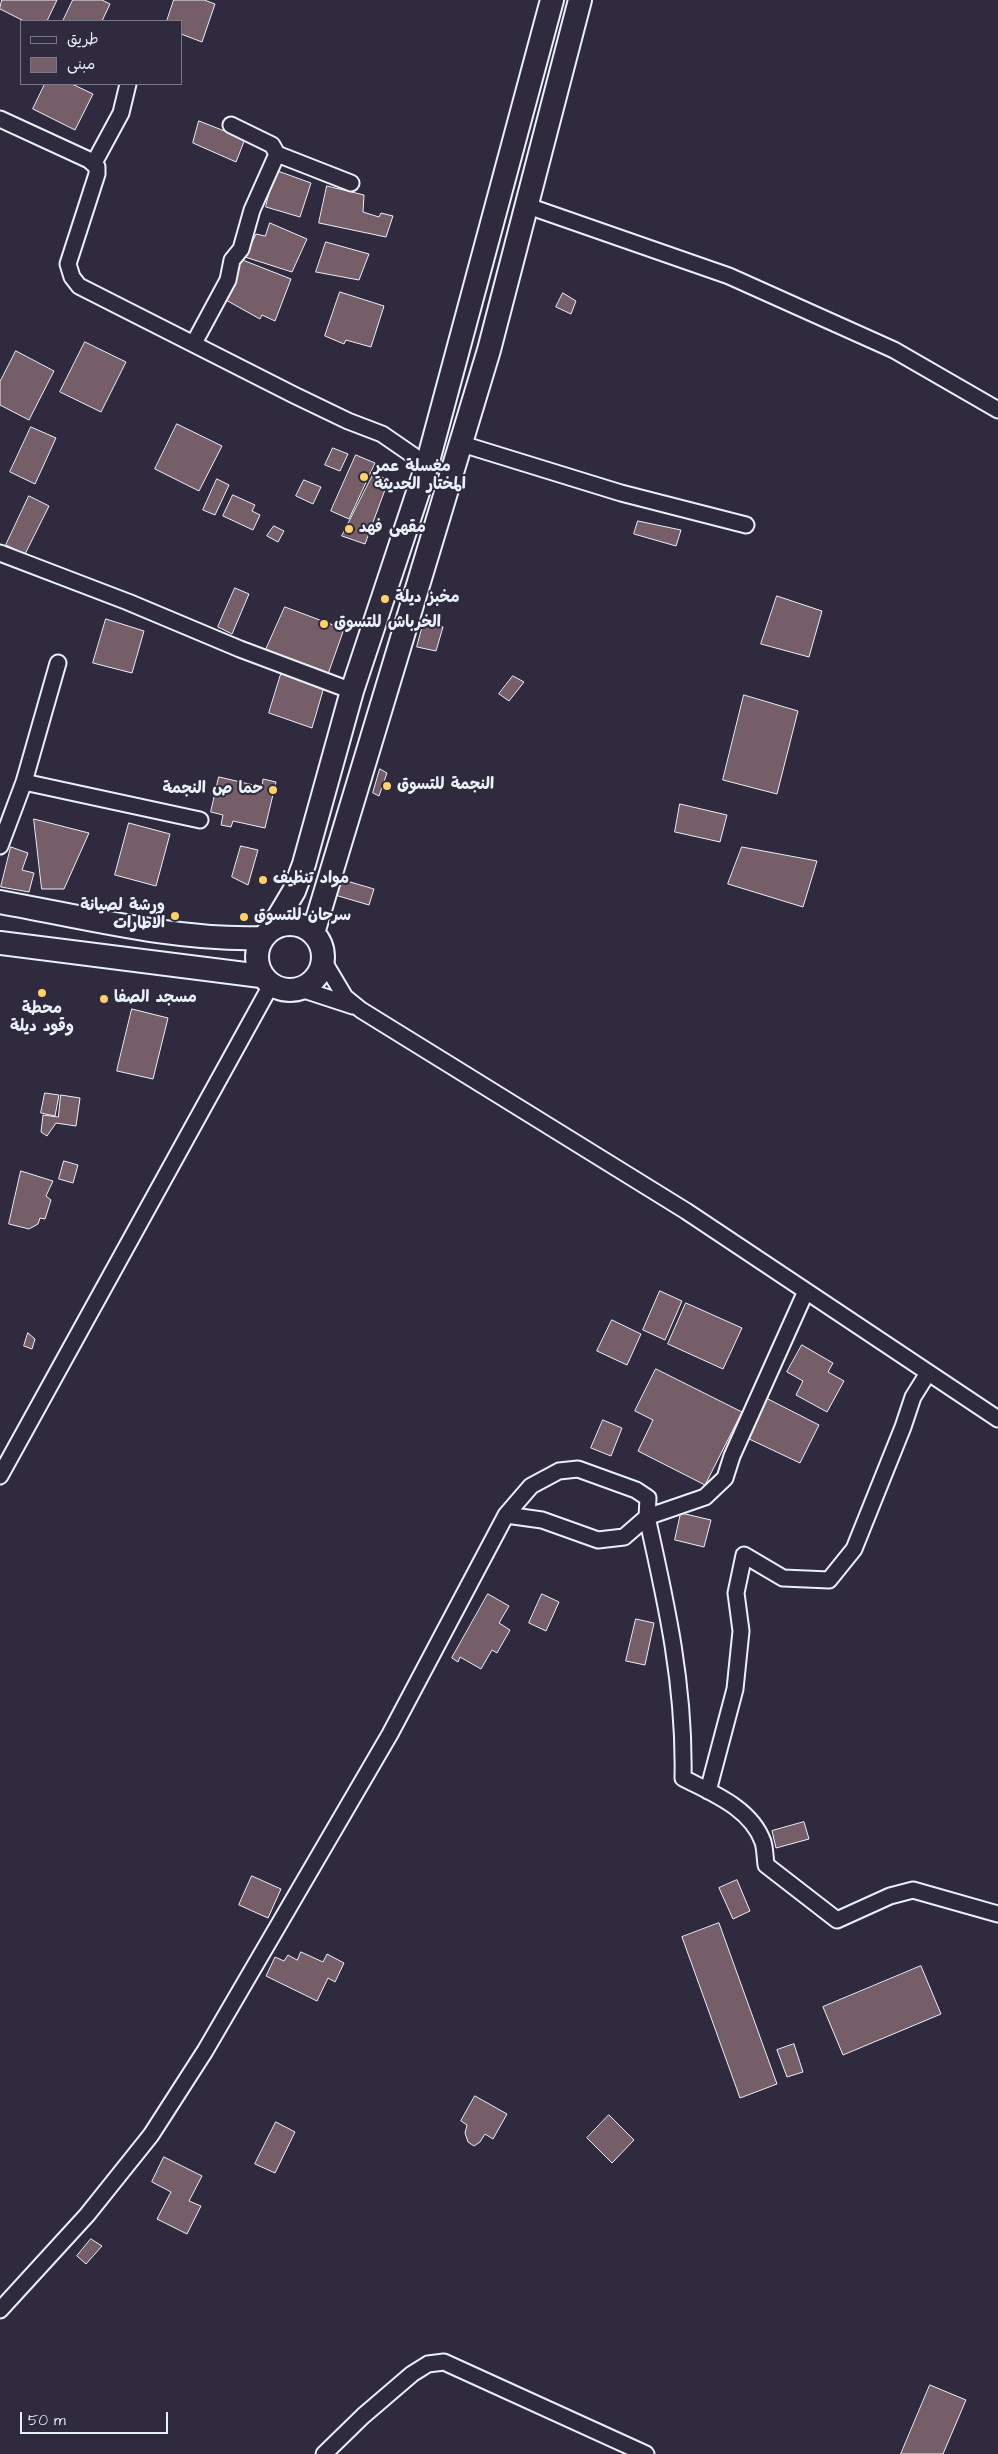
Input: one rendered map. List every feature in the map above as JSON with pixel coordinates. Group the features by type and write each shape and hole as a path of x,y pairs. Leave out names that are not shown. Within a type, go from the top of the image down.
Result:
{"main road":[{"path":"266,981 256,959 267,933 294,892 304,864 352,692 427,465 468,305 552,0"},
{"path":"312,933 462,444 528,206 580,0"},
{"path":"526,100 551,110"},
{"path":"0,902 182,934 222,939 267,933 286,923 300,925 312,933 319,941 323,960 315,978 301,989 283,990 266,981 0,943"}],"street":[{"path":"94,163 121,114 128,85"},
{"path":"0,119 94,163 97,167 97,174 68,264 72,277 79,286 348,421 382,434 427,465"},
{"path":"231,125 272,145 278,154 351,183"},
{"path":"194,343 228,280 232,260 241,249 252,210 278,154"},
{"path":"528,206 729,276 894,350 998,410"},
{"path":"462,444 621,493 746,525"},
{"path":"0,553 352,692"},
{"path":"0,846 24,782 58,663"},
{"path":"24,782 200,820"},
{"path":"323,960 345,997 361,1010 686,1211 998,1420"},
{"path":"0,1476 266,981"},
{"path":"301,989 361,1010"},
{"path":"506,1515 542,1520 598,1540 624,1537 647,1517 705,1497 725,1478 732,1456 806,1291"},
{"path":"708,1791 735,1689 741,1632 736,1593 744,1555 783,1578 829,1580 854,1549 903,1427 913,1396 928,1373"},
{"path":"0,2310 87,2215 151,2135 200,2058 390,1734 506,1515 531,1486 559,1471 578,1469 648,1498 647,1517 676,1655 682,1706 683,1778 708,1791 746,1816 762,1841 766,1865 837,1920 890,1896 913,1890 949,1898 998,1914"},
{"path":"324,2454 363,2416 412,2374 428,2364 444,2362 646,2454"}],"building":[{"path":"2,0 57,0 47,20 22,20 0,9"},
{"path":"73,0 102,0 110,4 102,20 63,20"},
{"path":"174,0 204,0 215,4 202,42 182,34 182,20 167,20"},
{"path":"45,85 74,85 93,94 75,130 33,109"},
{"path":"199,121 245,139 236,162 193,143"},
{"path":"275,170 311,183 300,217 266,207"},
{"path":"327,186 364,195 363,212 379,217 381,213 393,216 386,237 319,223"},
{"path":"270,223 307,239 292,272 245,257 256,234 265,236"},
{"path":"326,242 369,254 359,280 316,272"},
{"path":"240,259 291,279 275,321 262,315 260,319 224,299"},
{"path":"340,292 384,306 371,347 346,340 344,344 325,336"},
{"path":"563,293 576,301 571,314 556,307"},
{"path":"85,342 126,362 101,412 60,392"},
{"path":"16,351 54,371 29,420 0,405 0,382"},
{"path":"177,424 222,446 199,491 155,469"},
{"path":"31,427 56,438 35,484 10,472"},
{"path":"333,448 348,454 340,471 325,465"},
{"path":"356,455 375,463 349,519 331,511"},
{"path":"373,475 389,479 365,544 342,536"},
{"path":"217,479 229,485 215,515 203,510"},
{"path":"304,480 321,487 313,504 296,496"},
{"path":"233,495 255,505 252,511 260,515 253,530 223,516"},
{"path":"29,496 49,506 25,554 6,545"},
{"path":"638,521 681,530 676,546 634,534"},
{"path":"274,526 284,531 278,542 267,536"},
{"path":"235,588 249,594 232,634 218,627"},
{"path":"777,596 822,611 809,657 761,644"},
{"path":"285,607 344,629 327,677 264,654"},
{"path":"106,619 144,631 132,673 93,663"},
{"path":"424,621 443,627 436,651 417,647"},
{"path":"282,671 324,687 312,728 269,713"},
{"path":"513,676 524,682 509,701 499,694"},
{"path":"744,695 798,711 777,794 723,780"},
{"path":"380,769 387,773 379,796 373,793"},
{"path":"219,777 262,787 263,779 276,782 265,828 233,821 231,827 221,825 223,815 211,812"},
{"path":"680,804 727,815 720,842 675,832"},
{"path":"34,819 89,833 64,889 42,889"},
{"path":"129,823 170,834 156,886 115,875"},
{"path":"241,846 258,850 248,885 232,877"},
{"path":"11,847 28,853 22,870 34,873 29,892 1,887"},
{"path":"742,847 817,861 803,907 728,884"},
{"path":"340,879 374,889 369,905 335,895"},
{"path":"132,1009 168,1018 153,1079 117,1071"},
{"path":"45,1093 59,1095 55,1116 41,1113"},
{"path":"61,1095 80,1098 76,1126 56,1123 47,1136 41,1132 43,1115 58,1117"},
{"path":"64,1161 78,1165 73,1183 59,1179"},
{"path":"21,1171 53,1181 46,1196 51,1200 45,1219 40,1218 38,1224 29,1229 9,1224"},
{"path":"660,1291 682,1301 665,1340 643,1330"},
{"path":"686,1303 742,1328 723,1369 668,1344"},
{"path":"612,1320 641,1334 627,1365 597,1351"},
{"path":"28,1333 35,1339 32,1349 24,1346"},
{"path":"802,1345 833,1363 828,1372 844,1381 827,1412 796,1395 803,1381 787,1372"},
{"path":"656,1369 742,1412 705,1485 638,1451 653,1420 635,1411"},
{"path":"766,1398 819,1425 800,1463 747,1438"},
{"path":"603,1420 622,1428 611,1456 591,1448"},
{"path":"681,1513 711,1520 704,1547 675,1540"},
{"path":"488,1594 509,1606 499,1623 510,1630 497,1653 492,1650 481,1669 460,1657 458,1662 452,1658"},
{"path":"542,1594 559,1602 546,1631 529,1623"},
{"path":"636,1619 654,1623 645,1665 626,1661"},
{"path":"804,1822 809,1839 776,1848 772,1831"},
{"path":"252,1876 281,1889 268,1918 239,1905"},
{"path":"737,1880 750,1911 733,1919 719,1888"},
{"path":"719,1923 777,2084 740,2098 682,1937"},
{"path":"301,1952 323,1962 327,1954 344,1963 335,1982 328,1978 317,2001 266,1976 275,1957 284,1961 288,1955 297,1960"},
{"path":"921,1966 941,2014 843,2055 823,2007"},
{"path":"794,2044 803,2072 787,2077 777,2050"},
{"path":"475,2096 507,2114 493,2139 485,2134 480,2142 474,2146 468,2142 465,2133 467,2125 461,2121"},
{"path":"609,2115 634,2140 612,2163 587,2138"},
{"path":"276,2122 295,2132 275,2173 255,2164"},
{"path":"164,2157 202,2176 189,2201 201,2206 187,2234 157,2219 171,2192 152,2182"},
{"path":"91,2239 102,2246 86,2264 77,2256"},
{"path":"930,2385 966,2400 943,2454 901,2454"}],"place":[{"name":"مغسلة عمر المختار الحديثة","path":"364,477"},
{"name":"مقهى فهد","path":"349,529"},
{"name":"مخبز ديلة","path":"385,599"},
{"name":"الخرباش للتسوق","path":"324,624"},
{"name":"النجمة للتسوق","path":"387,786"},
{"name":"حما ص النجمة","path":"273,790"},
{"name":"مواد تنظيف","path":"263,880"},
{"name":"ورشة لصيانة الاطارات","path":"175,916"},
{"name":"سرحان للتسوق","path":"244,917"},
{"name":"محطة وقود ديلة","path":"42,993"},
{"name":"مسجد الصفا","path":"104,999"}]}
